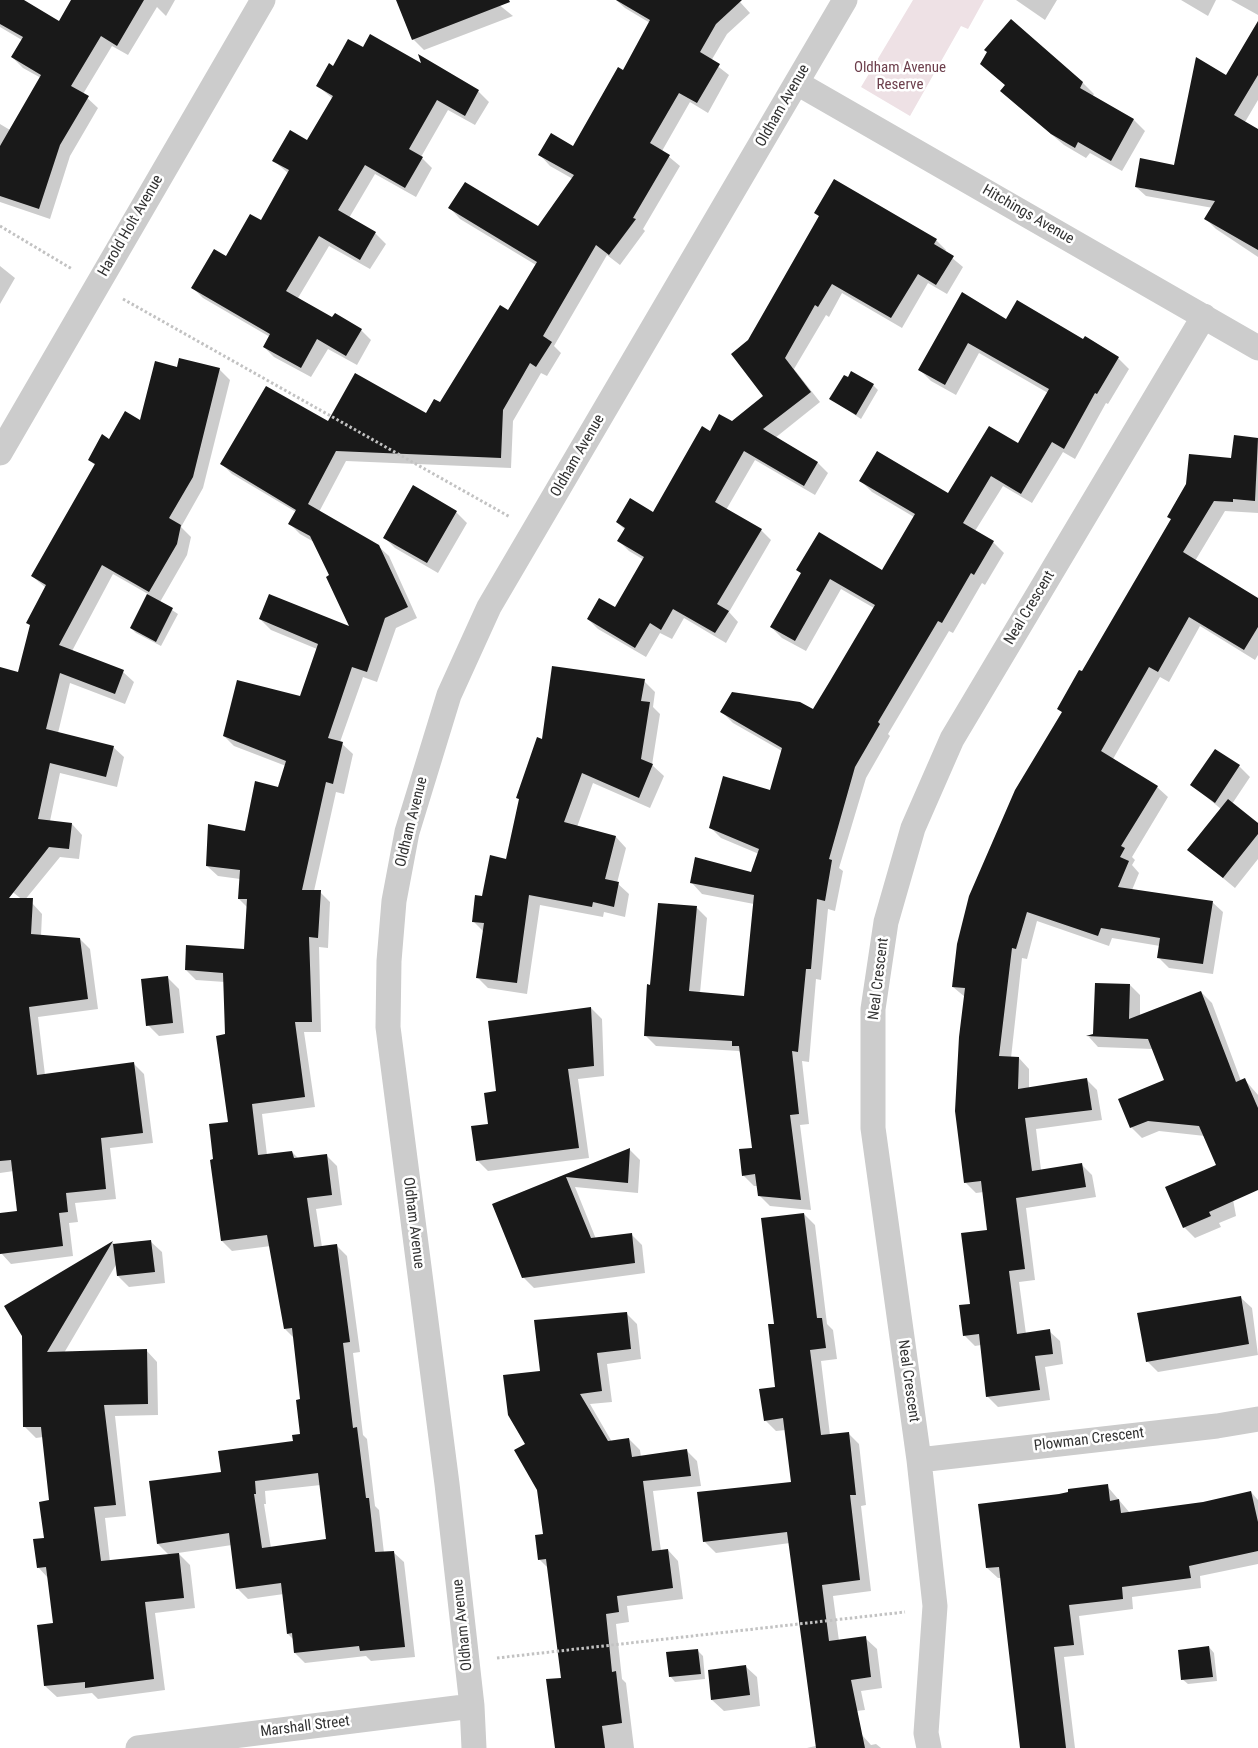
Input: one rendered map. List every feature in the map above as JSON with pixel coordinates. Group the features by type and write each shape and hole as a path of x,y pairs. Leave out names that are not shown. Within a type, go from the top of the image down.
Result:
{"street":[{"name":"Harold Holt Avenue","path":"0,453 263,0"},
{"name":"Oldham Avenue","path":"474,1748 472,1706 447,1484 388,1027 389,961 394,901 407,832 449,695 489,607 845,0"},
{"name":"Hitchings Avenue","path":"797,83 1258,348"},
{"name":"Neal Crescent","path":"929,1748 926,1733 935,1606 919,1460 873,1128 873,1009 886,922 913,828 952,739 1204,316"},
{"name":"Plowman Crescent","path":"919,1460 1217,1426 1258,1419"},
{"name":"Marshall Street","path":"138,1748 472,1706"}],"path":[{"path":"0,226 97,284 534,530"},
{"path":"466,1661 905,1612 935,1606"}],"green space":[{"name":"Oldham Avenue Reserve","path":"913,0 984,0 968,29 961,26 910,116 861,87"}],"building":[{"path":"0,0 24,0 59,21 71,0 144,0 117,46 101,36 71,86 89,96 60,145 39,209 0,196 0,146 41,75 11,57 23,37 0,24"},
{"path":"396,0 509,0 510,2 412,40"},
{"path":"616,0 742,0 716,24 700,52 720,64 697,103 679,93 650,143 670,155 633,218 636,219 609,255 596,245 543,336 552,342 536,367 530,363 503,410 501,458 336,451 308,504 379,545 408,607 385,618 367,672 352,667 328,738 343,742 333,784 326,782 302,890 321,890 318,938 309,937 312,1022 295,1022 305,1097 252,1104 258,1155 292,1151 294,1158 327,1154 332,1195 307,1198 314,1247 337,1244 350,1342 343,1343 353,1428 357,1427 366,1498 369,1498 375,1552 394,1551 405,1647 360,1651 359,1646 294,1653 292,1633 287,1634 281,1583 236,1589 229,1533 157,1544 149,1481 221,1472 218,1451 293,1441 292,1435 300,1434 296,1400 300,1399 292,1328 284,1329 267,1235 221,1241 210,1160 213,1159 209,1124 228,1122 216,1036 225,1034 223,973 185,970 186,945 244,949 247,899 238,899 240,870 206,866 208,824 245,831 255,781 278,787 286,761 223,736 237,680 300,696 318,644 259,619 269,594 349,626 326,577 329,575 310,536 288,524 296,510 220,464 266,386 328,421 355,373 426,413 434,399 440,402 500,305 508,310 537,262 448,208 465,182 538,226 574,175 538,155 551,133 573,146 618,67 623,70 650,20","holes":["318,1473 326,1539 262,1548 254,1494 256,1494 255,1481"]},
{"path":"1011,19 1083,82 1080,88 1134,119 1111,161 1078,142 1075,148 1051,134 1000,91 1005,85 980,64 987,52 984,50"},
{"path":"1258,21 1258,75 1234,115 1258,129 1258,250 1204,219 1215,201 1135,187 1140,158 1174,165 1196,57 1226,75"},
{"path":"370,34 421,63 418,54 479,90 465,116 437,100 409,149 423,157 405,188 365,165 338,210 376,232 360,260 319,236 286,291 332,317 335,313 362,329 346,356 317,339 301,368 263,347 270,334 191,288 214,249 226,256 250,214 261,220 289,170 272,161 290,130 307,140 333,96 316,86 329,63 333,66 348,39 363,47"},
{"path":"834,179 937,239 934,244 954,256 936,285 918,274 891,318 832,284 818,307 815,305 785,358 811,392 763,429 818,462 804,486 744,451 715,502 762,529 717,604 729,611 715,633 673,609 661,630 650,623 635,648 587,619 599,598 615,607 644,557 617,541 625,528 616,522 630,498 653,512 702,426 710,431 719,414 732,421 763,396 731,354 748,340 819,216 814,213"},
{"path":"962,292 1006,319 1017,300 1083,339 1085,336 1119,357 1097,394 1095,393 1064,449 1052,442 1021,494 991,476 963,523 994,541 974,575 971,573 942,623 938,621 878,722 880,724 855,767 829,859 832,860 825,901 817,899 811,969 806,969 798,1052 792,1051 799,1114 790,1115 801,1200 758,1196 755,1174 742,1176 739,1149 752,1148 739,1046 732,1046 732,1041 644,1036 647,984 650,985 658,903 697,906 689,991 744,996 754,895 690,883 695,857 751,872 759,849 709,828 723,776 770,790 782,748 720,712 732,692 800,702 813,709 830,681 875,605 830,579 795,641 770,627 801,573 796,570 819,532 882,570 915,514 859,481 877,451 948,493 989,426 1018,443 1049,389 968,343 945,385 918,370"},
{"path":"179,358 220,368 193,477 169,518 181,525 177,544 149,592 102,565 59,645 124,670 115,694 60,673 46,729 114,746 106,777 50,763 38,819 72,823 69,849 49,847 9,898 33,898 31,934 80,938 88,999 29,1007 37,1075 134,1062 143,1133 101,1138 106,1189 66,1193 68,1212 59,1213 63,1246 0,1254 0,1213 17,1211 11,1160 0,1161 0,667 18,672 30,625 26,623 46,585 31,576 95,464 88,460 102,434 109,439 125,411 140,420 155,361 177,367"},
{"path":"851,371 874,384 856,415 829,399 844,375 848,377"},
{"path":"1234,435 1258,438 1255,501 1233,499 1233,502 1214,501 1183,552 1258,598 1258,627 1244,650 1189,617 1158,672 1149,667 1101,751 1158,786 1121,846 1125,848 1120,857 1129,861 1118,887 1213,901 1203,964 1157,958 1160,938 1101,928 1098,936 1027,912 1016,949 1012,948 999,1056 1019,1057 1018,1089 1087,1078 1092,1110 1025,1118 1032,1171 1082,1163 1086,1187 1016,1198 1025,1269 1009,1271 1017,1334 1050,1329 1053,1354 1035,1356 1040,1390 986,1397 979,1334 963,1336 959,1305 970,1304 961,1233 987,1230 981,1181 964,1183 955,1111 959,1037 965,988 952,987 957,944 969,896 1015,790 1062,712 1057,709 1079,670 1082,671 1171,519 1167,517 1186,484 1189,454 1231,458"},
{"path":"413,485 457,511 427,563 383,538"},
{"path":"147,594 173,608 156,642 130,628"},
{"path":"552,666 645,679 641,701 650,702 641,759 653,764 639,798 582,773 564,822 616,836 605,879 619,882 614,907 593,902 592,907 529,895 517,983 476,978 484,923 472,922 475,895 482,896 490,855 506,859 519,799 516,798 537,737 542,739"},
{"path":"1215,749 1240,765 1215,803 1190,785"},
{"path":"1228,799 1258,823 1258,834 1223,878 1187,850"},
{"path":"168,976 173,1023 146,1026 141,979"},
{"path":"1095,983 1130,984 1129,1019 1201,991 1236,1082 1245,1078 1258,1108 1258,1190 1209,1212 1211,1216 1183,1228 1165,1187 1216,1165 1199,1126 1148,1121 1130,1128 1118,1099 1164,1080 1148,1039 1086,1036 1093,1034"},
{"path":"591,1007 594,1066 568,1069 579,1148 476,1161 471,1126 488,1124 484,1093 496,1091 488,1021"},
{"path":"630,1148 628,1183 566,1177 591,1238 632,1233 635,1263 522,1278 492,1204"},
{"path":"804,1213 817,1318 822,1318 826,1348 810,1350 821,1435 849,1432 856,1495 850,1495 860,1580 822,1585 829,1641 866,1636 871,1677 851,1680 865,1748 816,1748 787,1532 703,1542 697,1492 791,1482 783,1418 764,1421 759,1389 775,1387 768,1324 774,1324 761,1218"},
{"path":"151,1240 155,1272 117,1276 113,1244"},
{"path":"113,1241 47,1352 147,1349 148,1404 104,1405 116,1505 94,1507 101,1561 179,1553 184,1598 145,1602 154,1679 85,1688 85,1682 44,1686 37,1625 53,1623 46,1567 37,1568 33,1539 44,1538 39,1502 49,1500 41,1427 23,1427 22,1336 4,1306"},
{"path":"1241,1296 1249,1344 1146,1362 1137,1313"},
{"path":"627,1312 631,1349 597,1353 602,1391 580,1394 608,1441 629,1438 632,1457 687,1449 691,1476 643,1481 652,1551 668,1549 673,1588 617,1596 619,1612 606,1614 612,1672 616,1671 622,1723 602,1726 605,1748 555,1748 546,1679 561,1678 546,1559 538,1560 535,1535 543,1534 537,1490 514,1450 525,1444 508,1415 503,1375 540,1371 534,1320"},
{"path":"1108,1484 1110,1501 1119,1499 1121,1513 1203,1502 1251,1491 1258,1522 1258,1551 1189,1566 1191,1578 1122,1587 1123,1599 1069,1605 1074,1645 1054,1647 1066,1748 1020,1748 999,1567 986,1568 978,1504 1059,1494 1068,1492 1068,1489"},
{"path":"1209,1646 1213,1677 1181,1680 1178,1650"},
{"path":"698,1649 701,1674 669,1677 666,1652"},
{"path":"746,1665 750,1695 711,1700 708,1670"}]}
